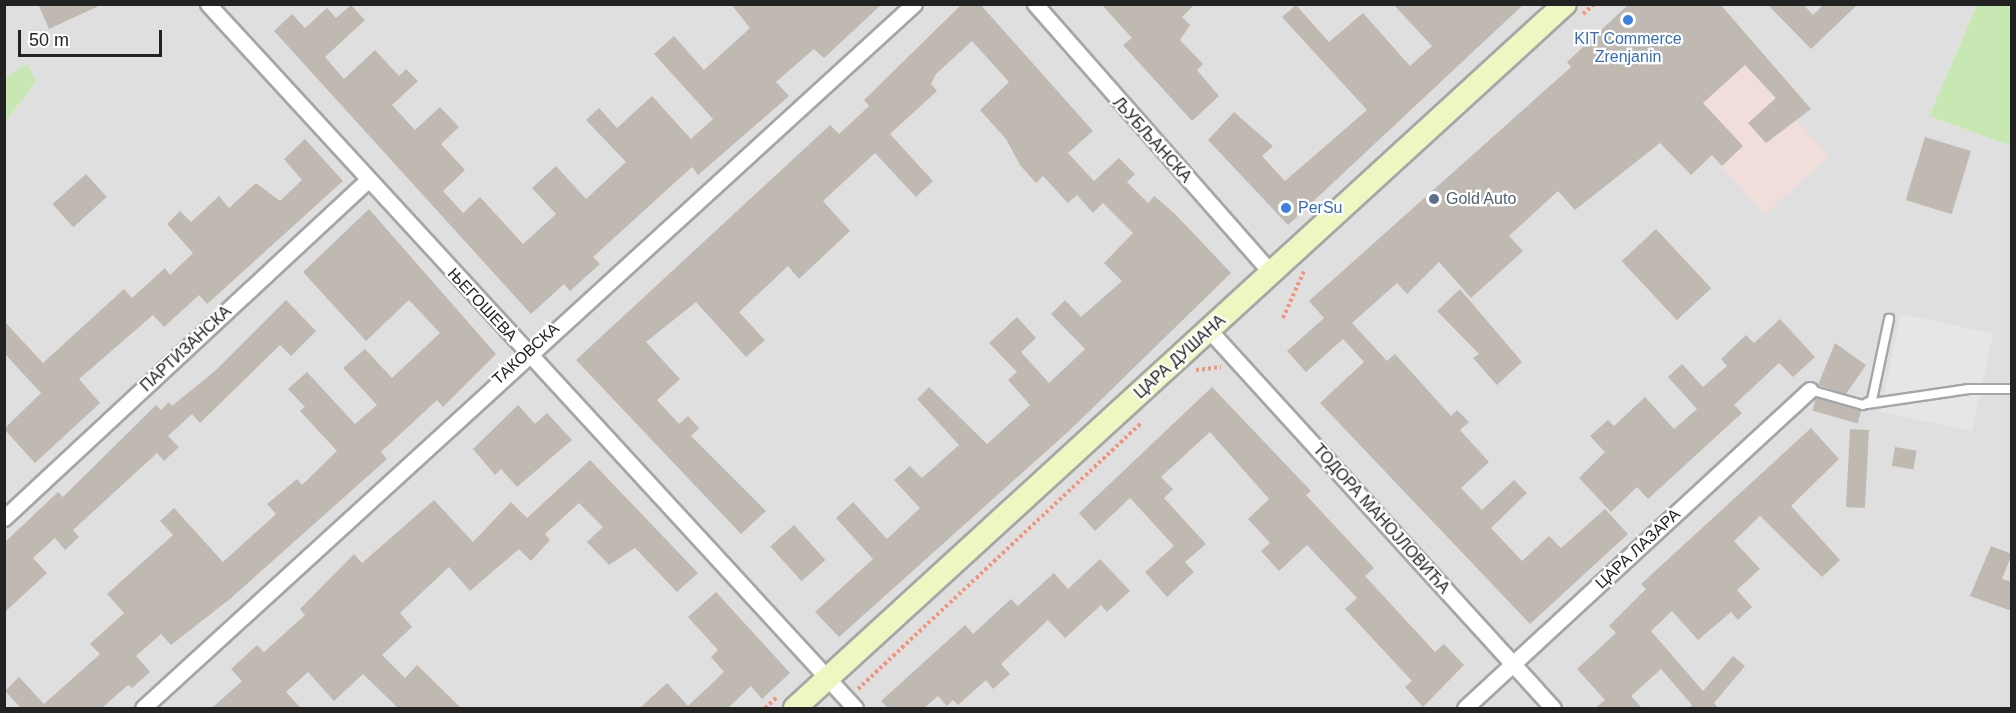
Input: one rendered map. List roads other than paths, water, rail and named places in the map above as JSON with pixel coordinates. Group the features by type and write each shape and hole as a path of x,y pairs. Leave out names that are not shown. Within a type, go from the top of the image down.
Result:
{"street":[{"name":"ЊЕГОШЕВА","path":"208,4 526,353 851,704"},
{"name":"ТАКОВСКА","path":"143,708 526,353 914,4"},
{"name":"ЉУБЉАНСКА","path":"1035,4 1271,273"},
{"name":"ЦАРА ДУШАНА","path":"795,708 1564,4"},
{"name":"ПАРТИЗАНСКА","path":"4,518 368,180"},
{"name":"ТОДОРА МАНОЈЛОВИЋА","path":"1209,330 1553,708"},
{"name":"ЦАРА ЛАЗАРА","path":"1465,708 1810,390"}],"lane":[{"path":"1868,404 1877,392 1889,319"},
{"path":"1810,390 1868,404 1969,389 2012,389"}],"place":[{"name":"KIT Commerce Zrenjanin","path":"1628,20"},
{"name":"Gold Auto","path":"1434,199"},
{"name":"PerSu","path":"1286,208"}]}
